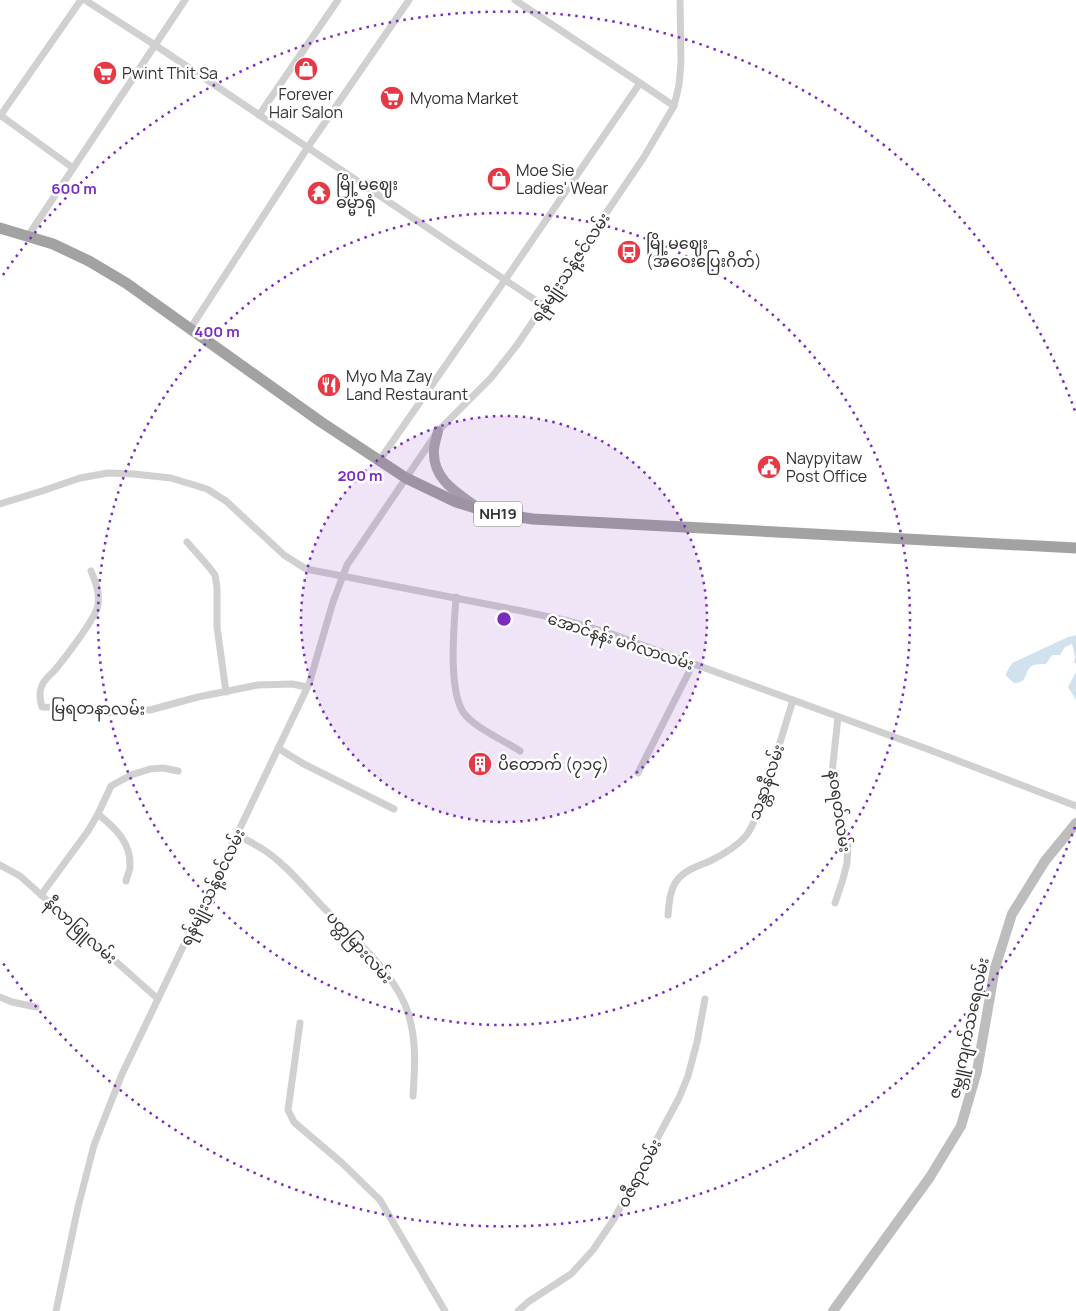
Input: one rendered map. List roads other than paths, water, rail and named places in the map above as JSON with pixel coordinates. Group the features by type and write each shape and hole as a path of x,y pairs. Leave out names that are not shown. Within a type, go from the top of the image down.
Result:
{"highway":[{"name":"NH19","path":"0,228 53,244 89,260 126,283 321,422 406,478 456,502 492,513 533,519 1076,548"}],"main road":[{"path":"438,431 434,450 435,462 440,477 451,489 482,510"},
{"name":"ဇမ္ဘူကျက်သရေလမ်း","path":"833,1311 930,1177 961,1126 977,1071 995,968 1012,914 1045,861 1076,823"}],"street":[{"path":"73,168 0,115 80,0"},
{"path":"85,0 259,114 544,306"},
{"path":"28,236 184,0"},
{"path":"259,114 338,0"},
{"path":"190,329 308,147 409,0"},
{"path":"515,0 674,106"},
{"name":"ရန်မျိုးသန့်ဇင်လမ်း","path":"406,478 438,431 491,378 517,345 644,157 674,106 679,85 681,62 680,0"},
{"path":"379,461 506,280 640,83"},
{"name":"အောင်နန်း မင်္ဂလာလမ်း","path":"0,504 80,478 108,473 171,478 207,489 226,501 284,555 306,568 569,621 609,633 838,716 1076,806"},
{"name":"ရန်မျိုးသန့်စင်လမ်း","path":"56,1311 78,1207 94,1145 122,1074 307,687 333,602 347,565 406,478"},
{"path":"187,542 215,575 217,587 217,627 226,692"},
{"name":"မြရတနာလမ်း","path":"91,571 96,584 98,606 94,616 55,669 43,682 40,688 42,707 150,710 258,685 292,684 307,687"},
{"path":"456,597 453,658 456,693 463,712 477,726 520,751"},
{"path":"638,773 694,664"},
{"name":"သန္တာနီလမ်း","path":"668,915 670,897 678,879 690,869 732,848 746,836 761,805 793,700"},
{"name":"နဝရတ်လမ်း","path":"835,904 848,863 848,846 835,797 832,773 838,716"},
{"path":"278,748 302,764 394,809"},
{"path":"41,895 88,831 111,786 132,775 150,769 163,768 178,771"},
{"path":"98,814 113,826 127,845 130,866 126,881"},
{"name":"ပတ္တမြားလမ်း","path":"237,835 266,852 283,866 390,977 407,1009 413,1028 416,1064 413,1096"},
{"name":"နီလာဖြူလမ်း","path":"0,866 20,876 158,999"},
{"path":"0,997 12,1002 36,1007"},
{"name":"ဝဇီရာလမ်း","path":"518,1311 528,1302 570,1274 593,1250 614,1218 679,1098 688,1076 697,1042 705,999"},
{"path":"300,1022 288,1110 294,1122 342,1163 380,1200 445,1311"}],"water":[{"path":"1076,635 1076,664 1074,662 1075,657 1072,644 1065,647 1060,655 1052,655 1046,664 1031,667 1022,681 1014,683 1006,676 1012,663"},
{"path":"1076,672 1076,700 1068,687"}],"place":[{"name":"Forever Hair Salon","path":"306,69"},
{"name":"Pwint Thit Sa","path":"105,73"},
{"name":"Myoma Market","path":"392,98"},
{"name":"Moe Sie Ladies' Wear","path":"499,179"},
{"name":"မြို့မဈေး ဓမ္မာရုံ","path":"319,193"},
{"name":"မြို့မဈေး (အဝေးပြေးဂိတ်)","path":"629,252"},
{"name":"Myo Ma Zay Land Restaurant","path":"329,385"},
{"name":"Naypyitaw Post Office","path":"769,467"},
{"name":"ပိတောက် (၇၁၄)","path":"480,764"}]}
